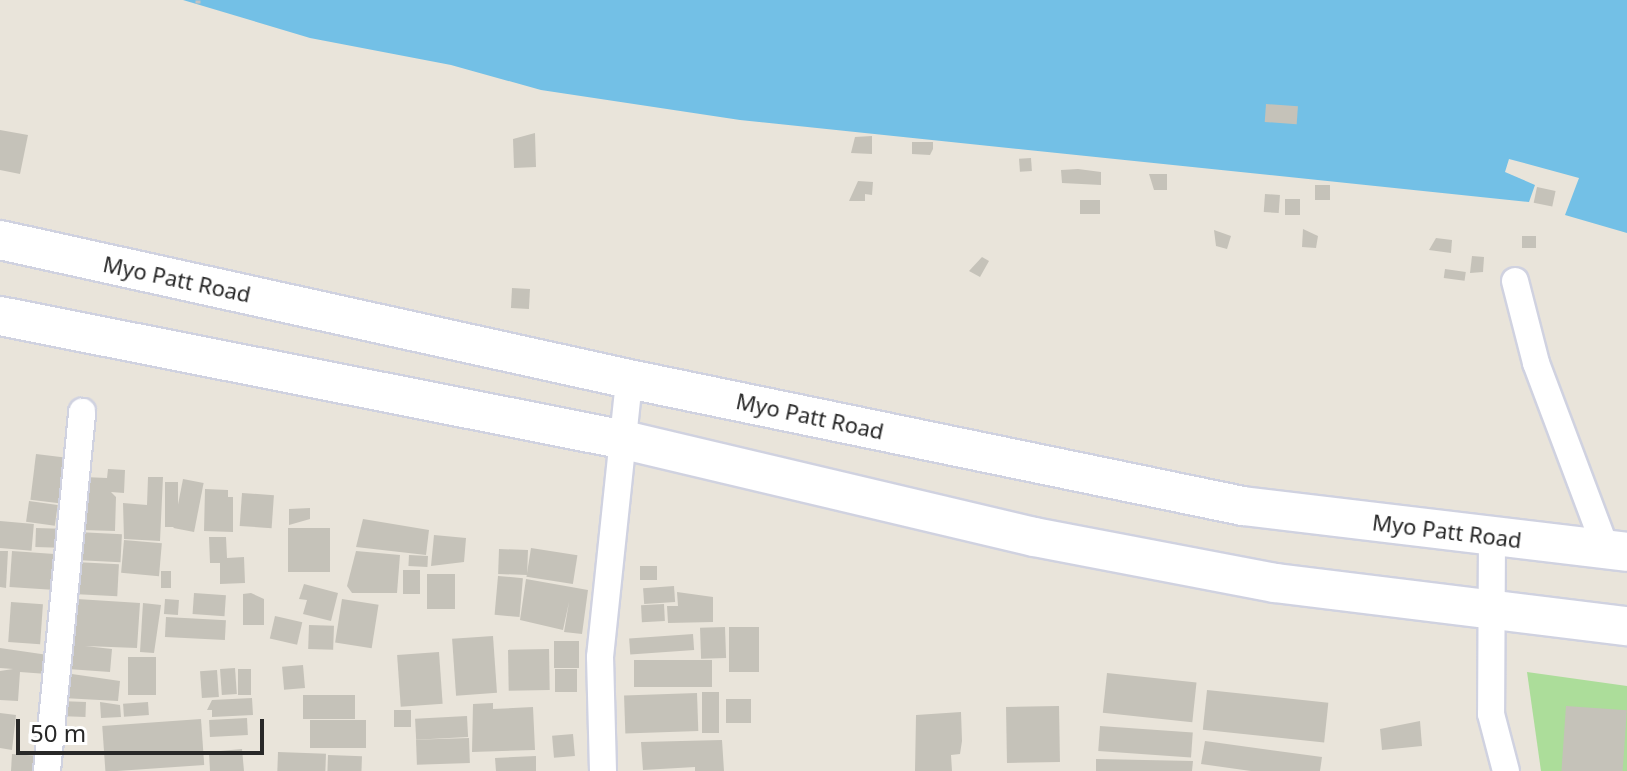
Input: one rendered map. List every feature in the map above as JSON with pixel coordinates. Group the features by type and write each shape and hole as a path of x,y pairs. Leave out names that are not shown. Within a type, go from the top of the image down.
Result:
{"main road":[{"name":"Myo Patt Road","path":"0,240 629,379 1243,506 1616,550"},
{"path":"0,316 620,439 1049,540 1275,583 1627,626"}],"street":[{"path":"1515,281 1536,363 1616,550"},
{"path":"603,771 600,657 620,439 629,379"},
{"path":"47,771 82,412"},
{"path":"1492,537 1491,714 1506,771"}],"green space":[{"path":"1527,672 1627,686 1627,771 1541,771"}],"water":[{"path":"183,0 1627,0 1627,233 1565,215 1579,178 1509,159 1505,172 1535,185 1529,202 740,120 541,90 451,65 310,38"}],"building":[{"path":"1266,104 1298,106 1297,124 1265,122"},
{"path":"0,130 28,135 20,174 0,170"},
{"path":"535,133 536,167 514,168 513,139"},
{"path":"872,136 872,154 851,153 855,137"},
{"path":"912,142 933,142 930,155 912,154"},
{"path":"1031,158 1032,171 1020,172 1019,159"},
{"path":"1061,170 1101,172 1101,185 1062,183"},
{"path":"1149,174 1167,174 1167,190 1154,190"},
{"path":"858,181 873,182 872,195 865,194 865,201 849,201"},
{"path":"1315,185 1330,185 1330,200 1315,200"},
{"path":"1537,187 1556,191 1552,207 1534,203"},
{"path":"1265,194 1280,195 1279,213 1264,212"},
{"path":"1285,199 1300,199 1300,215 1285,215"},
{"path":"1080,200 1100,200 1100,214 1080,214"},
{"path":"1303,229 1318,236 1316,248 1302,247"},
{"path":"1214,230 1231,236 1227,249 1216,246"},
{"path":"1522,236 1536,236 1536,248 1522,248"},
{"path":"1436,238 1452,240 1451,253 1429,250"},
{"path":"1472,256 1484,257 1483,272 1470,273"},
{"path":"982,257 989,261 980,277 969,271"},
{"path":"1445,269 1466,272 1465,281 1444,278"},
{"path":"512,288 530,289 529,309 511,308"},
{"path":"36,454 67,458 61,503 30,500"},
{"path":"108,469 125,470 124,493 111,492 116,497 115,531 83,530 84,477 107,478"},
{"path":"148,477 163,477 160,541 124,539 123,503 147,505"},
{"path":"183,479 204,483 194,532 173,528"},
{"path":"165,482 178,482 178,527 165,527"},
{"path":"205,489 228,490 228,497 233,497 233,532 204,531"},
{"path":"242,493 274,495 272,528 240,526"},
{"path":"29,501 58,505 55,526 26,522"},
{"path":"310,508 310,519 289,525 289,509"},
{"path":"363,519 429,530 426,555 356,547"},
{"path":"0,521 34,524 32,551 0,548"},
{"path":"36,528 60,529 59,548 35,547"},
{"path":"288,528 330,528 330,572 288,572"},
{"path":"77,532 122,534 120,562 76,560"},
{"path":"434,535 466,538 464,562 431,566"},
{"path":"209,537 226,537 227,558 244,557 245,583 220,584 220,563 210,563"},
{"path":"124,540 162,543 159,576 121,573"},
{"path":"531,548 577,555 573,584 526,577"},
{"path":"499,549 528,550 527,575 498,574"},
{"path":"0,551 8,551 6,588 0,587"},
{"path":"12,551 58,554 55,590 9,587"},
{"path":"356,551 400,555 397,593 352,593 347,586"},
{"path":"409,555 428,556 427,567 408,566"},
{"path":"75,562 119,564 117,596 73,594"},
{"path":"640,566 657,566 657,580 640,580"},
{"path":"403,570 420,570 420,594 403,594"},
{"path":"161,571 171,571 171,588 161,588"},
{"path":"427,574 455,574 455,609 427,609"},
{"path":"498,576 523,578 520,617 495,615"},
{"path":"526,579 588,590 582,634 564,632 569,602 563,630 520,620"},
{"path":"304,584 338,593 331,621 303,614 307,600 299,599"},
{"path":"674,586 675,602 644,604 643,588"},
{"path":"677,592 713,597 713,622 668,623 667,606 678,606"},
{"path":"194,593 226,595 224,616 193,614"},
{"path":"251,593 264,599 264,625 243,625 243,594"},
{"path":"77,599 140,603 137,648 85,646 112,649 110,672 68,669"},
{"path":"165,599 179,600 178,615 164,614"},
{"path":"342,599 379,605 372,648 335,642"},
{"path":"11,602 43,604 40,644 8,642"},
{"path":"143,603 161,605 154,653 140,652"},
{"path":"664,604 665,621 642,622 641,605"},
{"path":"275,616 302,622 297,645 270,638"},
{"path":"166,617 226,620 225,640 165,637"},
{"path":"309,625 334,626 333,650 308,649"},
{"path":"725,627 726,658 701,659 700,628"},
{"path":"729,627 759,627 759,672 729,672"},
{"path":"693,634 694,650 630,654 629,638"},
{"path":"493,636 497,693 456,696 452,639"},
{"path":"554,641 579,641 579,668 554,668"},
{"path":"0,648 48,655 47,674 20,672 18,701 0,700 0,671 13,669 0,668"},
{"path":"549,649 550,690 509,691 508,650"},
{"path":"439,652 443,704 401,707 397,655"},
{"path":"128,657 156,657 156,695 128,695"},
{"path":"634,660 712,660 712,687 634,687"},
{"path":"303,665 305,688 284,690 282,667"},
{"path":"235,668 237,694 222,695 220,669"},
{"path":"238,669 251,669 251,695 238,695"},
{"path":"555,669 577,669 577,692 555,692"},
{"path":"217,670 219,697 202,698 200,671"},
{"path":"65,673 120,681 118,701 63,698"},
{"path":"1107,673 1197,682 1192,722 1103,713"},
{"path":"1207,690 1328,703 1324,743 1203,730"},
{"path":"702,692 719,692 719,733 702,733"},
{"path":"697,693 698,731 625,734 624,696"},
{"path":"303,695 355,695 355,719 303,719"},
{"path":"252,698 253,715 212,717 212,710 207,710 212,700"},
{"path":"726,699 751,699 751,723 726,723"},
{"path":"59,701 86,702 85,717 58,716"},
{"path":"100,702 120,705 121,717 101,718"},
{"path":"148,702 149,715 124,717 123,704"},
{"path":"493,703 493,709 533,707 535,750 472,752 473,704"},
{"path":"1059,706 1060,762 1007,763 1006,707"},
{"path":"1566,706 1627,710 1623,771 1561,771"},
{"path":"394,710 411,710 411,727 394,727"},
{"path":"961,712 962,741 960,754 951,755 952,771 915,771 916,715"},
{"path":"0,713 16,715 12,750 0,748"},
{"path":"467,716 468,737 416,740 415,719"},
{"path":"247,718 248,735 210,737 209,720"},
{"path":"201,719 204,765 105,771 102,726"},
{"path":"310,720 366,720 366,748 310,748"},
{"path":"1420,721 1422,746 1382,750 1380,729"},
{"path":"1100,726 1193,732 1191,757 1098,751"},
{"path":"573,734 575,756 554,758 552,736"},
{"path":"469,738 470,763 417,765 416,740"},
{"path":"722,740 724,771 695,771 695,767 643,770 641,742"},
{"path":"1205,741 1322,757 1320,771 1251,771 1201,764"},
{"path":"242,749 244,771 210,771 209,752"},
{"path":"278,752 326,754 325,771 277,771"},
{"path":"12,754 40,756 38,771 11,771"},
{"path":"328,755 362,756 361,771 327,771"},
{"path":"536,756 536,771 496,771 495,758"},
{"path":"1096,759 1193,761 1192,771 1096,771"}]}
